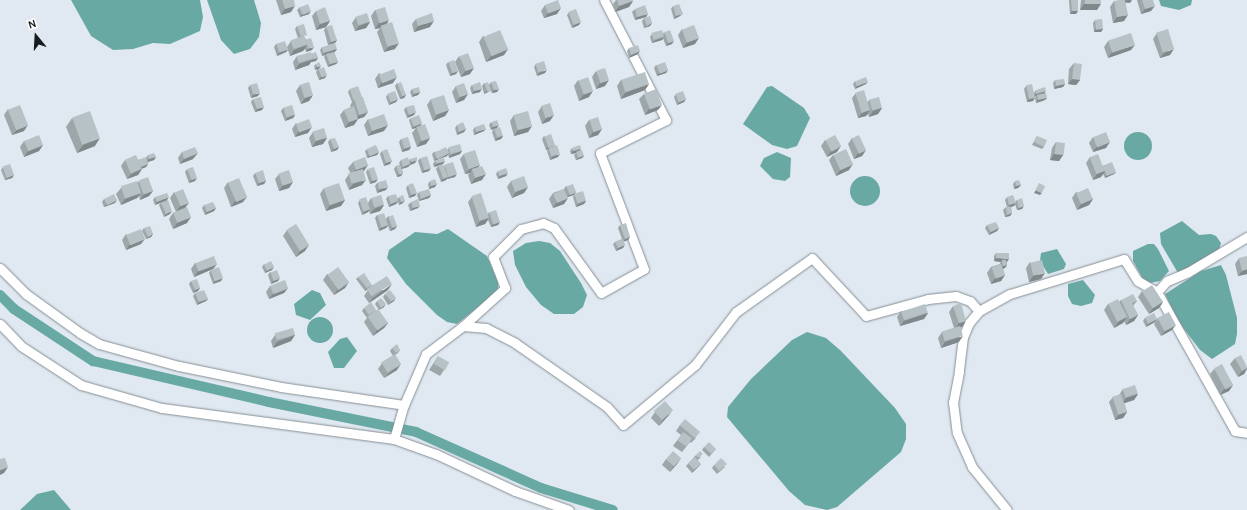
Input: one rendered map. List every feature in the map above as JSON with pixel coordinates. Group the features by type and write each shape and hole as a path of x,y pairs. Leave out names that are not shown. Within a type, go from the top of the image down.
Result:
{"street":[{"path":"394,439 404,405 426,354 463,326 505,288 493,257 521,229 543,223 554,228 601,293 644,269 600,154 666,120 604,0"},
{"path":"1157,292 1167,280 1188,272 1247,237"},
{"path":"463,326 486,328 515,343 607,407 623,425 695,365 736,312 812,258 866,316 928,299 956,296 970,301 979,312"},
{"path":"1007,510 972,467 957,433 953,402 959,372 962,336 969,323 979,312 1010,294 1124,259 1138,281 1157,292 1235,431 1247,432"},
{"path":"0,268 26,294 80,333 99,344 178,366 259,383 404,405"},
{"path":"0,324 21,346 81,385 162,408 394,439 436,454 515,491 569,510"}],"shaded area":[{"path":"71,0 200,0 203,17 200,31 170,44 153,43 133,49 113,50 91,36"},
{"path":"207,0 254,0 261,23 259,37 250,49 234,54 221,40"},
{"path":"1159,0 1192,0 1191,5 1179,10 1161,6"},
{"path":"772,86 804,108 810,118 797,146 787,149 772,145 743,124 767,87"},
{"path":"1138,132 1148,136 1152,146 1148,156 1138,160 1128,156 1124,146 1128,136"},
{"path":"777,152 791,158 790,177 785,181 773,179 760,166 764,158"},
{"path":"865,176 876,180 880,191 876,202 865,206 854,202 850,191 854,180"},
{"path":"1182,221 1199,235 1211,234 1216,236 1221,243 1219,250 1178,273 1161,244 1160,233"},
{"path":"448,229 487,256 498,282 498,291 457,324 447,322 437,315 406,284 387,258 389,250 415,232 437,234"},
{"path":"539,241 550,243 560,251 587,295 583,307 574,314 554,314 541,305 526,287 515,265 513,251 526,243"},
{"path":"1148,244 1154,244 1158,249 1169,271 1160,281 1150,283 1143,279 1133,261 1133,251"},
{"path":"1057,249 1066,264 1064,269 1048,274 1040,261 1041,253"},
{"path":"1221,265 1226,275 1237,318 1237,334 1235,344 1212,359 1200,350 1178,321 1165,294 1201,271"},
{"path":"1083,280 1095,295 1092,303 1081,306 1072,304 1068,296 1068,284"},
{"path":"312,290 320,293 326,305 310,320 296,315 294,304"},
{"path":"320,317 329,321 333,330 329,339 320,343 311,339 307,330 311,321"},
{"path":"807,332 826,338 841,351 895,408 906,424 906,439 901,452 837,507 827,510 805,505 789,491 727,417 728,407 751,379 792,340"},
{"path":"347,337 357,351 344,368 334,368 328,352 340,339"},
{"path":"54,490 71,510 20,510 37,494"}],"building":[{"path":"282,0 294,0 295,6 285,9"},
{"path":"558,0 561,8 548,13 545,5"},
{"path":"617,0 633,0 633,1 619,6"},
{"path":"1071,0 1078,0 1078,11 1072,11"},
{"path":"1085,0 1101,0 1101,4 1085,4"},
{"path":"1125,0 1128,15 1117,17 1114,1"},
{"path":"1142,0 1153,0 1155,6 1145,9"},
{"path":"308,4 311,11 303,15 300,8"},
{"path":"679,4 683,14 676,16 673,6"},
{"path":"645,5 648,14 637,17 635,9"},
{"path":"325,7 330,21 320,24 316,11"},
{"path":"385,7 389,20 380,23 375,10"},
{"path":"576,9 581,22 574,25 569,12"},
{"path":"367,13 370,22 358,25 356,17"},
{"path":"432,13 434,21 418,26 416,19"},
{"path":"650,16 652,23 647,26 644,18"},
{"path":"1102,19 1103,29 1096,30 1095,20"},
{"path":"392,22 399,43 387,47 381,26"},
{"path":"304,24 307,35 301,37 297,26"},
{"path":"332,25 337,40 331,42 326,27"},
{"path":"694,25 699,38 687,43 682,30"},
{"path":"1168,29 1174,49 1163,53 1157,33"},
{"path":"500,30 508,49 492,56 483,37"},
{"path":"662,30 664,37 653,40 651,33"},
{"path":"670,30 674,41 668,43 664,32"},
{"path":"1131,33 1135,45 1112,53 1108,40"},
{"path":"304,36 307,45 293,49 291,40"},
{"path":"311,38 314,47 308,48 305,40"},
{"path":"285,41 288,50 279,52 276,44"},
{"path":"335,43 337,49 324,53 322,47"},
{"path":"638,45 640,51 631,55 629,48"},
{"path":"311,52 313,59 299,63 297,56"},
{"path":"316,52 318,58 313,59 311,54"},
{"path":"334,52 338,62 330,64 326,54"},
{"path":"468,53 474,68 466,71 460,56"},
{"path":"454,60 458,71 452,73 448,62"},
{"path":"544,61 547,70 538,72 535,64"},
{"path":"319,62 321,66 317,67 316,64"},
{"path":"665,62 668,70 660,74 657,65"},
{"path":"1074,63 1082,64 1080,80 1072,79"},
{"path":"324,67 327,75 322,78 318,69"},
{"path":"605,68 609,80 600,83 596,71"},
{"path":"394,69 397,77 382,83 379,75"},
{"path":"645,72 649,84 625,92 621,80"},
{"path":"588,77 593,91 584,95 579,80"},
{"path":"866,77 868,82 857,86 855,81"},
{"path":"1064,79 1065,84 1056,86 1055,80"},
{"path":"496,81 499,89 494,90 491,82"},
{"path":"309,82 313,95 304,98 300,85"},
{"path":"401,82 406,95 402,97 397,83"},
{"path":"480,82 482,89 474,91 472,85"},
{"path":"488,82 491,90 487,92 484,83"},
{"path":"257,83 260,93 253,95 250,85"},
{"path":"464,83 468,94 460,97 456,86"},
{"path":"1032,84 1035,98 1029,99 1026,85"},
{"path":"358,86 362,97 354,100 350,89"},
{"path":"419,87 420,92 414,94 412,89"},
{"path":"1045,87 1046,91 1036,94 1036,90"},
{"path":"656,89 662,105 650,110 644,94"},
{"path":"864,90 870,110 862,113 855,93"},
{"path":"395,91 398,99 391,102 388,94"},
{"path":"683,91 686,99 679,102 676,94"},
{"path":"1046,93 1047,98 1038,100 1037,95"},
{"path":"444,95 449,110 436,115 431,99"},
{"path":"261,97 264,107 257,109 253,99"},
{"path":"363,97 368,112 359,115 354,100"},
{"path":"879,97 882,108 872,110 869,100"},
{"path":"550,103 554,115 545,118 541,106"},
{"path":"20,105 28,125 16,130 8,110"},
{"path":"292,105 295,115 286,117 283,108"},
{"path":"414,105 416,112 409,115 406,107"},
{"path":"354,106 358,119 349,122 344,110"},
{"path":"90,111 100,138 82,145 72,117"},
{"path":"528,111 532,126 518,130 514,115"},
{"path":"384,114 388,125 372,131 368,120"},
{"path":"419,115 422,123 414,127 411,118"},
{"path":"598,117 602,129 593,132 589,120"},
{"path":"309,119 312,127 299,132 296,124"},
{"path":"497,120 499,125 493,127 491,122"},
{"path":"463,122 466,129 459,132 457,125"},
{"path":"425,124 430,138 422,141 417,127"},
{"path":"484,124 486,129 476,132 475,127"},
{"path":"500,127 503,136 497,137 494,129"},
{"path":"324,128 327,138 315,141 313,132"},
{"path":"1106,132 1110,142 1097,147 1093,137"},
{"path":"551,134 555,145 549,148 544,136"},
{"path":"39,135 43,145 28,151 24,141"},
{"path":"835,135 841,146 832,152 825,140"},
{"path":"859,135 866,150 859,154 852,138"},
{"path":"1037,136 1047,140 1044,147 1034,142"},
{"path":"408,137 411,147 404,149 401,139"},
{"path":"335,138 339,147 334,149 330,139"},
{"path":"1056,142 1065,143 1064,155 1055,154"},
{"path":"460,144 462,151 450,154 448,147"},
{"path":"376,145 379,152 370,156 367,149"},
{"path":"557,145 560,154 551,156 548,148"},
{"path":"580,145 581,149 573,151 572,148"},
{"path":"195,147 198,153 184,159 182,152"},
{"path":"446,147 449,153 438,159 434,153"},
{"path":"387,149 392,161 386,163 382,151"},
{"path":"846,149 853,164 840,170 833,155"},
{"path":"475,150 480,165 469,169 464,154"},
{"path":"582,150 584,156 578,158 576,152"},
{"path":"154,153 156,157 149,159 148,155"},
{"path":"1098,154 1105,171 1096,174 1090,157"},
{"path":"136,155 142,169 131,173 125,160"},
{"path":"427,156 431,168 424,171 420,158"},
{"path":"146,157 148,164 141,167 138,160"},
{"path":"365,157 368,165 356,170 353,162"},
{"path":"408,157 410,164 403,167 401,160"},
{"path":"417,157 417,160 411,162 410,159"},
{"path":"444,158 445,161 436,164 435,161"},
{"path":"453,162 457,174 448,177 444,165"},
{"path":"1112,162 1116,172 1107,176 1103,166"},
{"path":"10,164 14,175 7,178 2,167"},
{"path":"443,164 448,177 443,179 438,166"},
{"path":"400,165 403,173 399,175 396,166"},
{"path":"482,166 486,174 475,178 472,169"},
{"path":"193,167 197,178 191,180 187,169"},
{"path":"374,167 378,179 372,181 368,169"},
{"path":"506,168 508,173 500,176 498,171"},
{"path":"363,169 366,180 351,184 349,173"},
{"path":"263,170 266,181 259,183 255,173"},
{"path":"289,170 293,182 283,186 279,173"},
{"path":"524,176 528,187 515,192 511,181"},
{"path":"148,177 153,191 144,195 139,180"},
{"path":"239,178 247,197 236,202 228,183"},
{"path":"435,179 437,184 431,186 430,181"},
{"path":"386,180 388,187 379,189 377,182"},
{"path":"1019,180 1021,185 1016,186 1015,181"},
{"path":"137,181 141,193 125,199 121,186"},
{"path":"339,183 345,200 330,205 324,188"},
{"path":"413,183 417,193 411,195 408,185"},
{"path":"1039,183 1045,186 1042,193 1035,190"},
{"path":"573,184 576,192 570,195 566,187"},
{"path":"1088,188 1093,199 1081,204 1076,193"},
{"path":"183,189 189,203 181,206 175,193"},
{"path":"429,189 431,195 421,199 419,192"},
{"path":"564,189 568,198 557,203 553,194"},
{"path":"583,191 586,201 577,203 574,194"},
{"path":"167,193 169,197 157,202 155,197"},
{"path":"481,193 489,218 480,221 471,196"},
{"path":"114,194 117,200 107,205 104,199"},
{"path":"396,194 398,201 391,204 388,196"},
{"path":"381,195 384,205 374,207 371,198"},
{"path":"403,195 405,201 401,202 399,197"},
{"path":"1013,195 1016,203 1009,205 1007,197"},
{"path":"366,197 370,209 363,212 359,199"},
{"path":"1022,198 1024,206 1019,208 1017,200"},
{"path":"418,199 420,206 413,208 411,202"},
{"path":"168,200 172,211 166,214 161,203"},
{"path":"213,202 216,208 207,212 204,205"},
{"path":"1010,206 1012,213 1007,215 1006,207"},
{"path":"187,207 191,217 177,223 173,213"},
{"path":"496,210 500,222 493,225 489,212"},
{"path":"384,213 388,225 381,228 377,215"},
{"path":"393,215 397,226 392,228 388,217"},
{"path":"996,222 999,228 991,232 987,225"},
{"path":"626,223 630,237 625,239 620,225"},
{"path":"296,224 309,245 300,251 287,230"},
{"path":"150,226 153,234 148,237 144,228"},
{"path":"141,229 145,239 130,245 126,235"},
{"path":"623,239 625,245 618,248 615,242"},
{"path":"996,253 1009,253 1009,259 996,258"},
{"path":"214,256 217,264 199,272 195,263"},
{"path":"1247,256 1247,269 1242,271 1239,258"},
{"path":"1002,260 1006,260 1007,265 1003,266"},
{"path":"1042,260 1045,273 1033,275 1030,263"},
{"path":"271,261 274,267 267,271 264,265"},
{"path":"1001,264 1005,275 996,279 992,267"},
{"path":"219,267 223,278 215,281 211,270"},
{"path":"338,267 349,282 339,290 327,275"},
{"path":"277,270 280,278 274,281 270,273"},
{"path":"364,273 372,285 367,288 358,277"},
{"path":"387,276 392,284 371,296 367,289"},
{"path":"197,279 200,288 195,290 191,281"},
{"path":"285,280 288,288 273,294 270,286"},
{"path":"1152,285 1163,302 1153,308 1142,292"},
{"path":"204,290 208,299 199,302 195,293"},
{"path":"390,290 396,298 391,302 385,294"},
{"path":"1133,294 1137,301 1132,303 1138,315 1130,319 1121,300"},
{"path":"381,298 386,304 381,308 377,301"},
{"path":"1118,299 1127,317 1117,322 1108,304"},
{"path":"371,302 376,310 369,315 364,308"},
{"path":"961,303 966,321 959,323 953,306"},
{"path":"925,304 928,313 904,320 901,312"},
{"path":"378,309 388,323 377,330 367,317"},
{"path":"1169,312 1176,325 1165,331 1158,318"},
{"path":"1154,313 1157,319 1148,324 1145,318"},
{"path":"960,326 963,336 945,341 942,332"},
{"path":"293,328 295,335 277,340 275,333"},
{"path":"397,344 400,350 396,353 392,348"},
{"path":"395,354 401,364 387,373 381,362"},
{"path":"1241,355 1247,367 1242,371 1235,358"},
{"path":"438,356 449,362 445,370 434,364"},
{"path":"1222,364 1233,385 1225,389 1214,368"},
{"path":"1135,385 1138,394 1125,398 1123,389"},
{"path":"1121,394 1127,412 1118,415 1112,397"},
{"path":"665,401 673,410 662,420 654,411"},
{"path":"685,419 700,432 695,438 680,425"},
{"path":"683,432 692,438 687,446 677,440"},
{"path":"709,442 716,449 711,454 704,447"},
{"path":"673,451 681,458 674,467 666,459"},
{"path":"700,451 703,454 699,458 696,455"},
{"path":"695,457 701,464 694,470 688,463"},
{"path":"5,458 8,467 0,470 0,459"},
{"path":"721,458 727,464 719,471 714,465"}],"waterway":[{"path":"0,295 14,309 93,361 269,402 416,432 541,488 613,510"}]}
